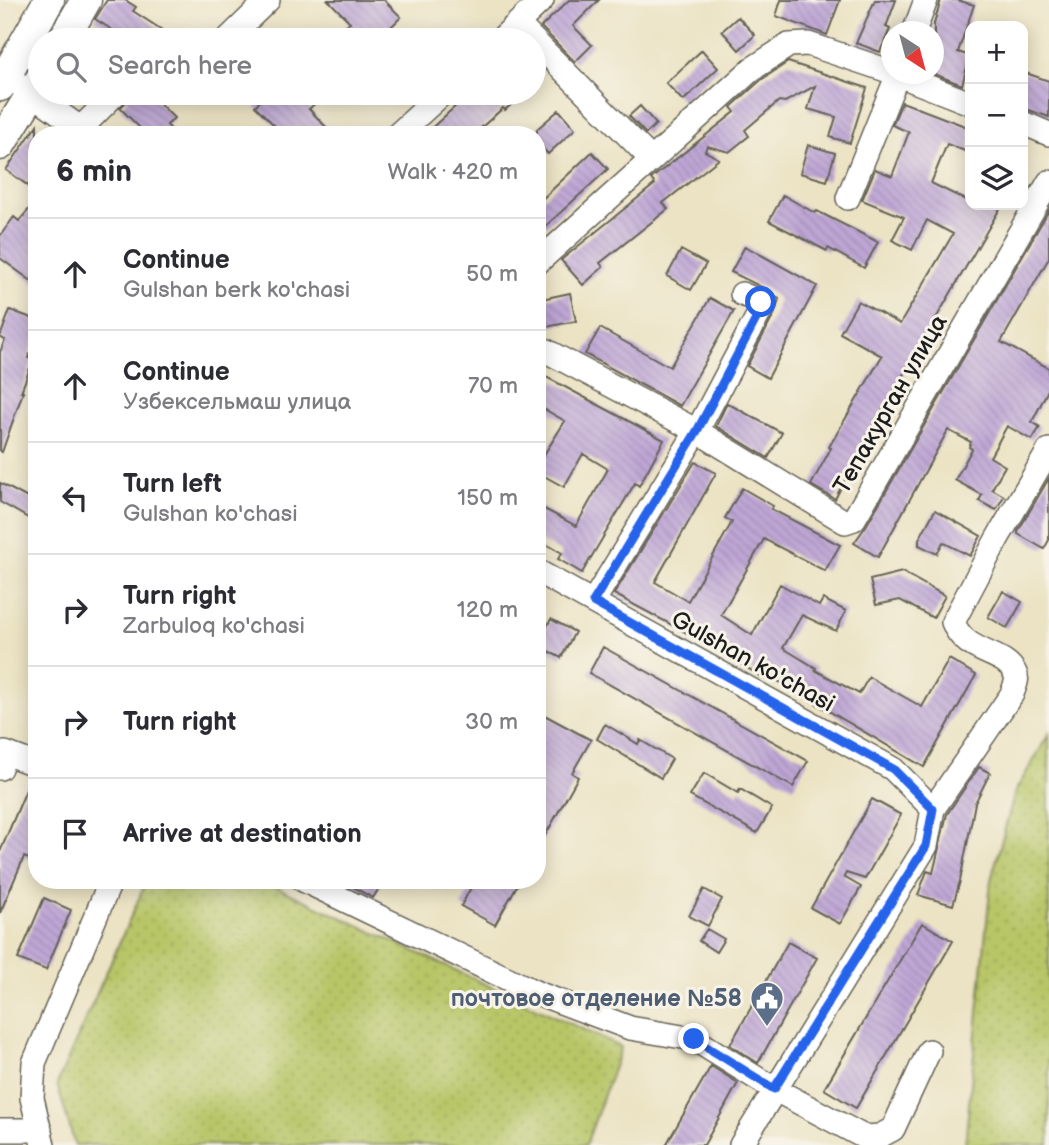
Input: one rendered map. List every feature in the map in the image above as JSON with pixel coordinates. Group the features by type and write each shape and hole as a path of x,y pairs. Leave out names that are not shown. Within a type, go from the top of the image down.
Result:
{"main road":[{"path":"33,28 49,0"},
{"path":"70,28 86,0"},
{"path":"3,80 28,37"},
{"path":"0,145 28,100"}],"street":[{"path":"240,28 268,0"},
{"path":"514,28 542,0"},
{"path":"918,21 926,0"},
{"path":"518,24 522,28"},
{"path":"546,255 752,69 789,45 808,44 881,68"},
{"path":"546,52 651,159"},
{"path":"3,80 28,85"},
{"path":"848,198 892,84"},
{"path":"923,84 965,101"},
{"path":"56,105 80,126"},
{"path":"90,126 107,105"},
{"path":"407,126 430,105"},
{"path":"1028,125 1049,134"},
{"name":"Тепакурган улица","path":"546,351 697,431 845,522 854,519 1049,182"},
{"path":"593,602 697,431 763,306 761,302 742,294"},
{"path":"741,1145 926,846 933,809 1012,694 1017,681 1015,673 1007,663 969,643 957,632 953,622 1049,450"},
{"name":"Gulshan ko'chasi","path":"546,576 893,769 933,809"},
{"path":"0,768 5,753 28,762"},
{"path":"0,1130 41,1138 32,1098 34,1063 107,889"},
{"path":"322,889 537,993 630,1028 694,1039 774,1089 864,1137 880,1136 893,1129 929,1051"}],"green space":[{"path":"1049,734 1049,1145 965,1145 991,880 1015,792"},
{"path":"143,889 280,889 621,1047 586,1145 75,1145 57,1084"}],"building":[{"path":"107,0 125,0 136,7 133,11 159,28 109,28 95,19"},
{"path":"328,0 384,0 401,17 390,28 344,28 350,22"},
{"path":"569,0 599,0 573,26 592,45 575,62 546,32 546,28 541,27"},
{"path":"781,0 840,0 827,35 776,16"},
{"path":"875,0 896,0 888,21 881,21 880,52 856,43"},
{"path":"941,0 957,0 974,5 969,21 965,21 965,31 958,52 965,54 962,85 944,78 944,21 935,21"},
{"path":"738,17 755,35 739,50 722,31"},
{"path":"702,50 718,68 683,101 666,83"},
{"path":"788,62 867,88 850,143 830,137 836,117 808,109 815,86 785,102 779,101 745,130 749,136 729,152 707,146 705,151 719,159 663,203 668,209 600,263 603,267 583,285 561,260 655,184 651,179 735,112 731,107 761,80"},
{"path":"1028,74 1049,81 1049,117 1028,110"},
{"path":"902,102 965,126 965,151 947,144 931,183 965,200 965,210 999,210 871,430 835,499 811,485 831,448 829,447 882,356 840,333 858,301 900,324 953,234 927,220 912,250 892,240 904,217 862,200 875,169 892,176 909,132 892,125"},
{"path":"123,105 161,105 174,118 168,126 138,126 120,108"},
{"path":"313,105 309,109 325,126 275,126 255,106"},
{"path":"457,105 511,105 505,110 503,108 483,126 434,126"},
{"path":"640,106 656,124 646,134 629,116"},
{"path":"559,110 575,129 548,154 546,126 540,126"},
{"path":"28,138 28,186 6,170"},
{"path":"808,145 835,153 827,181 800,173"},
{"path":"592,152 608,169 546,226 546,195"},
{"path":"783,195 878,242 864,268 769,221"},
{"path":"28,210 28,278 0,258 0,236 14,217 19,221"},
{"path":"1049,210 1049,258 1001,342 1049,368 1049,388 1032,422 1040,427 1032,440 1007,426 990,457 1005,466 992,489 1004,496 996,510 979,501 982,495 955,480 972,449 969,447 971,442 948,430 878,557 854,543"},
{"path":"745,246 817,286 768,378 747,366 775,313 779,299 766,289 731,272"},
{"path":"681,250 706,264 691,290 667,276"},
{"path":"570,293 576,321 546,327 546,298"},
{"path":"710,298 734,311 680,406 585,354 600,328 670,367"},
{"path":"10,310 28,317 28,373 2,452 0,352 5,340 0,337"},
{"path":"546,377 664,440 639,486 635,483 582,573 558,559 562,553 546,544 546,510 576,526 608,469 583,454 564,487 546,477 546,452 565,421 546,410"},
{"path":"727,403 782,433 768,458 716,426"},
{"path":"695,462 716,473 655,582 688,601 732,522 725,518 742,488 773,506 771,509 840,545 825,571 764,539 721,615 752,635 780,584 819,606 823,599 846,611 836,631 802,615 783,648 816,668 815,670 859,694 869,677 922,707 949,659 976,675 924,767 771,677 769,681 614,594"},
{"path":"1049,478 1049,540 1044,549 1018,534 1018,531"},
{"path":"0,483 28,498 28,518 0,502"},
{"path":"935,510 981,536 970,556 943,542 937,554 919,545 919,539"},
{"path":"902,572 945,596 933,618 900,600 876,605 870,580"},
{"path":"1003,591 1022,602 1007,628 988,617"},
{"path":"551,619 575,632 561,658 546,650 546,628"},
{"path":"603,647 808,761 793,787 589,673"},
{"path":"546,716 591,740 572,773 578,777 546,834"},
{"path":"605,724 638,744 640,740 672,759 661,778 597,739"},
{"path":"979,767 990,773 975,803 953,905 918,895 927,871 933,873 947,814"},
{"path":"704,773 738,793 740,789 772,808 757,833 690,796"},
{"path":"28,785 28,859 24,857 0,913 0,852"},
{"path":"872,799 901,815 865,879 846,873 844,877 861,887 840,924 811,908"},
{"path":"356,889 378,889 373,898"},
{"path":"470,889 515,889 495,925 461,906"},
{"path":"704,889 722,899 708,926 689,916"},
{"path":"44,898 71,910 46,970 18,959"},
{"path":"922,923 953,941 856,1108 824,1089"},
{"path":"707,929 724,939 716,952 699,941"},
{"path":"788,942 817,958 758,1063 730,1045"},
{"path":"711,1066 738,1083 704,1145 666,1145"}],"place":[{"name":"почтовое отделение №58","path":"767,1028"}],"route":[{"path":"694,1039 774,1089 926,846 933,809 893,769 593,602 697,431 763,306 761,302"}]}
